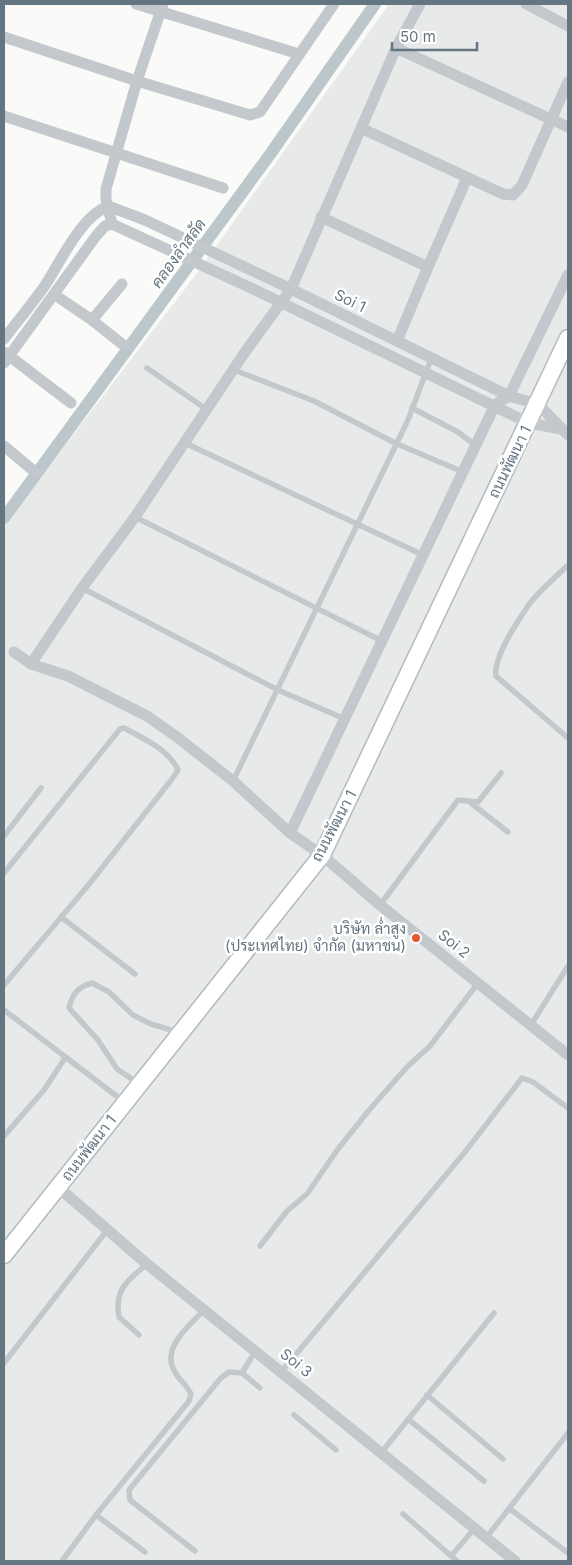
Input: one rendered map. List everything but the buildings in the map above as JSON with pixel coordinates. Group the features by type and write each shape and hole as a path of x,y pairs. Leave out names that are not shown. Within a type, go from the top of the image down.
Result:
{"main road":[{"name":"ถนนพัฒนา 1","path":"4,1256 322,855 568,338"}],"street":[{"path":"136,4 162,8 300,54"},
{"path":"4,37 137,81 250,115 260,112 334,4"},
{"path":"31,664 82,588 135,517 206,409 291,289 321,217 363,128 396,48 420,4"},
{"path":"526,4 568,26"},
{"path":"112,224 114,207 106,189 137,81 162,8"},
{"path":"396,48 568,127"},
{"path":"363,128 502,194 513,195 522,185 568,82"},
{"path":"4,116 223,188"},
{"path":"398,341 467,178"},
{"path":"4,339 44,287 87,222 98,210 114,207"},
{"name":"Soi 1","path":"114,207 291,289 509,396 538,404"},
{"path":"321,217 428,267"},
{"path":"72,403 6,357 55,295 96,236 105,226 112,224 249,287 280,304 529,423 564,432"},
{"path":"290,833 495,406 509,396 568,275"},
{"path":"92,320 122,284"},
{"path":"55,295 92,320 122,344"},
{"path":"538,404 564,432"},
{"path":"4,446 35,472"},
{"name":"Soi 2","path":"14,652 31,664 68,676 147,716 177,737 233,781 290,833 322,855 380,905 568,1055"},
{"name":"Soi 3","path":"58,1187 147,1264 256,1350 515,1561"}],"lane":[{"path":"233,781 316,608 335,574 356,525 412,408 431,359"},
{"path":"147,368 206,409"},
{"path":"234,370 314,401 395,443 463,472"},
{"path":"412,408 458,432 476,446"},
{"path":"185,443 423,555"},
{"path":"135,517 382,641"},
{"path":"568,564 531,602 510,636 495,669 496,676 568,738"},
{"path":"82,588 278,690 345,719"},
{"path":"4,873 120,729 124,728 164,752 174,762 178,770 61,917 4,985"},
{"path":"380,905 458,800 478,802 501,773"},
{"path":"4,836 41,788"},
{"path":"471,802 508,832"},
{"path":"61,917 135,974"},
{"path":"531,1025 568,966"},
{"path":"260,1246 287,1211 307,1194 338,1149 370,1109 407,1067 430,1046 478,983"},
{"path":"140,1084 117,1069 98,1040 75,1018 69,1008 72,996 81,986 92,984 109,992 133,1016 151,1024 181,1032"},
{"path":"4,1010 125,1102"},
{"path":"4,1136 44,1090 65,1058"},
{"path":"282,1371 465,1152 522,1078 533,1082 568,1108"},
{"path":"4,1364 108,1230"},
{"path":"138,1334 119,1317 118,1298 125,1282 147,1264"},
{"path":"62,1561 96,1515 189,1401 191,1394 186,1384 174,1372 171,1356 176,1341 204,1309"},
{"path":"381,1453 494,1313"},
{"path":"242,1373 256,1350"},
{"path":"195,1551 130,1500 129,1490 220,1379 229,1372 242,1373 260,1388"},
{"path":"427,1395 503,1459"},
{"path":"294,1415 336,1450"},
{"path":"408,1419 484,1481"},
{"path":"486,1538 568,1433"},
{"path":"510,1509 568,1554"},
{"path":"403,1514 457,1561"},
{"path":"96,1515 145,1552"},
{"path":"451,1556 475,1528"}],"shaded area":[{"path":"389,4 568,4 568,1561 4,1561 4,525 194,277"}],"waterway":[{"name":"คลองลำสลัด","path":"4,518 271,153 375,4"}],"place":[{"name":"บริษัท ล่ำสูง (ประเทศไทย) จำกัด (มหาชน)","path":"416,938"}]}
